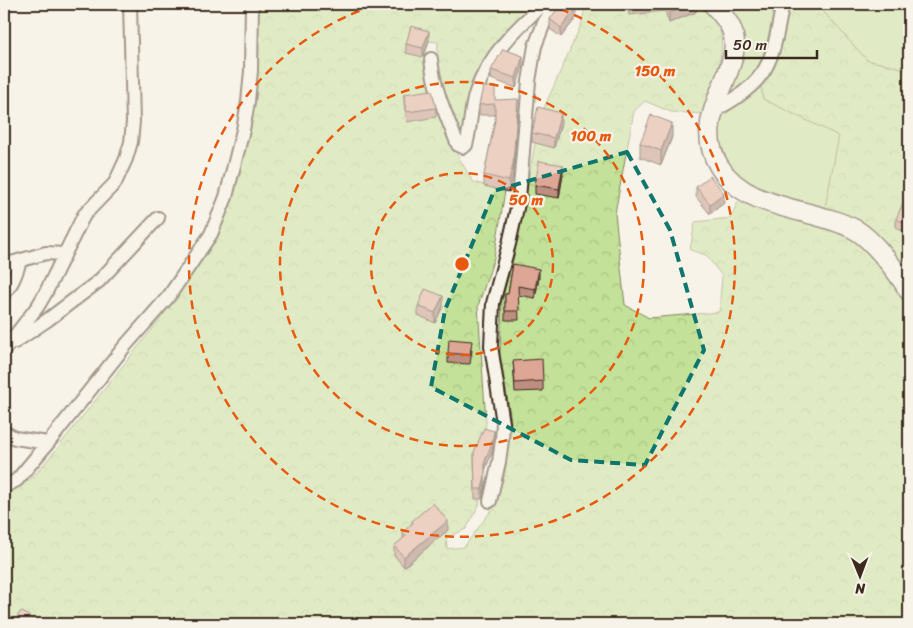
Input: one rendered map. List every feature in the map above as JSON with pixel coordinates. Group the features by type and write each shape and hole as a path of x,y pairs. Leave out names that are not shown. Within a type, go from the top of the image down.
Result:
{"street":[{"path":"5,349 38,306 84,215 115,183 126,159 131,142 133,122 130,4"},
{"path":"4,487 17,480 125,346 169,296 211,234 226,197 246,112 251,71 252,4"},
{"path":"431,59 433,78 439,95 458,145 463,147 466,145 469,135 476,91 498,49 544,4"},
{"path":"490,501 499,462 503,423 491,346 493,303 519,199 529,81 535,46 544,23 556,4"},
{"path":"713,4 731,28 734,43 731,64 713,111 710,132 714,155 725,175 735,185 753,195 775,204 855,229 876,247 909,291"},
{"path":"713,111 733,101 766,68 783,4"},
{"path":"5,349 99,281 158,218"},
{"path":"4,265 46,253 64,254"},
{"path":"4,293 10,287 15,277 20,261"},
{"path":"4,432 15,438 48,443"}],"lane":[{"path":"898,275 909,258"}],"highlighted area":[{"path":"627,152 670,230 704,350 645,465 571,460 431,387 445,310 494,191"}],"green space":[{"path":"258,4 535,4 524,12 506,33 462,137 458,135 442,89 438,67 438,42 429,41 425,58 430,81 454,149 473,182 505,191 494,258 478,306 486,422 479,505 466,529 446,538 447,549 464,547 493,508 505,474 511,421 500,354 502,300 514,256 540,117 581,25 586,4 701,4 718,25 721,35 718,69 704,114 671,112 645,101 634,111 615,213 625,305 649,318 719,312 722,276 706,255 690,250 695,222 730,218 738,202 808,220 849,234 868,250 896,281 909,305 909,624 4,624 4,495 33,477 161,318 213,242 227,213 251,119"},
{"path":"723,4 779,4 764,57 758,68 751,79 728,96 738,63"},
{"path":"787,4 812,4 819,7 867,60 909,70 909,280 825,208 839,136 763,99 761,83"},
{"path":"812,4 909,4 909,70 867,60 819,7"},
{"path":"761,83 763,99 839,136 825,208 763,190 735,174 725,162 719,144 721,118"}],"building":[{"path":"561,4 570,4 576,9 561,28 550,19"},
{"path":"628,4 647,4 629,6"},
{"path":"665,4 693,4 669,13"},
{"path":"411,26 429,31 423,48 406,44"},
{"path":"503,49 523,56 516,78 491,70"},
{"path":"483,87 495,87 495,100 518,99 513,164 509,181 484,175 495,120 495,104 479,105"},
{"path":"432,90 436,108 407,112 404,94"},
{"path":"538,107 561,113 554,138 532,133"},
{"path":"651,115 672,123 661,151 640,143"},
{"path":"539,161 563,165 559,189 535,185"},
{"path":"710,176 724,193 710,204 696,187"},
{"path":"905,198 909,199 909,225 896,219"},
{"path":"513,264 539,269 535,289 518,286 519,311 505,311 505,294 508,294"},
{"path":"425,289 443,296 435,313 418,306"},
{"path":"449,339 472,341 470,355 448,353"},
{"path":"542,359 543,381 515,383 513,361"},
{"path":"484,428 494,431 492,443 485,461 485,476 482,489 475,489 474,452"},
{"path":"433,503 448,521 404,557 394,546 406,536 403,532 413,523 412,521"},
{"path":"908,581 909,597 906,597"},
{"path":"21,611 36,621 34,624 12,624"}]}
